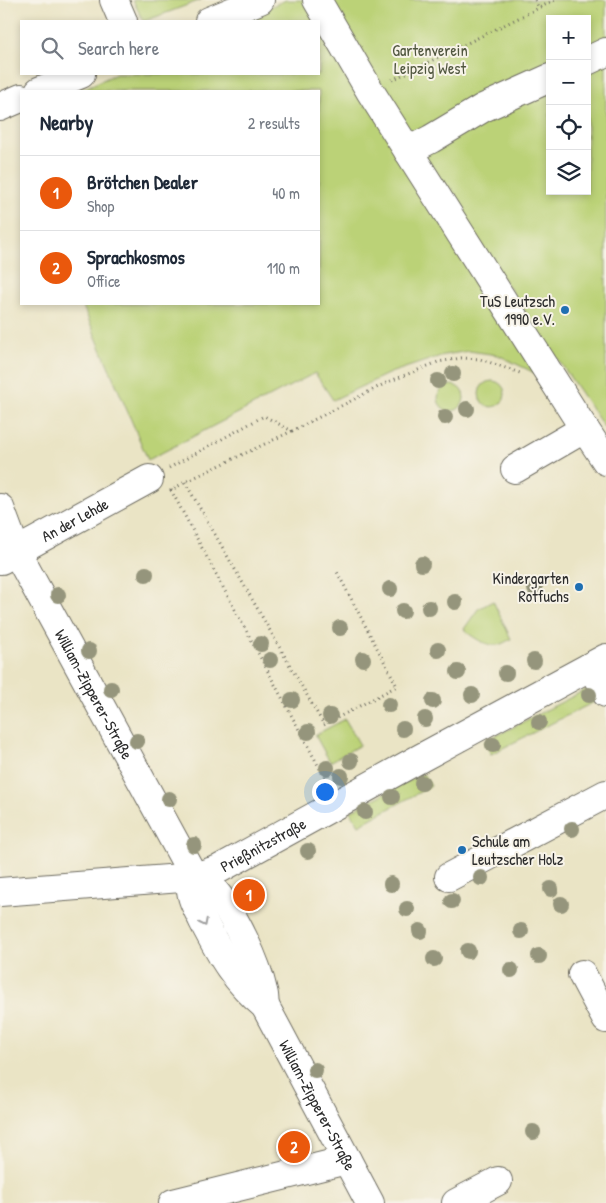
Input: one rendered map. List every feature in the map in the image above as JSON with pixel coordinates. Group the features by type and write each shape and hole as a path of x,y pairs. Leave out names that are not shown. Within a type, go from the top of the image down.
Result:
{"street":[{"path":"114,0 123,20"},
{"path":"211,20 260,0"},
{"path":"317,0 408,151 606,461"},
{"path":"589,60 606,52"},
{"path":"42,90 79,75"},
{"path":"408,151 483,108 546,80"},
{"path":"0,107 20,98"},
{"path":"515,469 581,424"},
{"name":"An der Lehde","path":"8,556 161,488"},
{"name":"William-Zipperer-Straße","path":"0,508 8,556 194,877 205,883 226,907 259,976 264,992 265,1006 370,1203"},
{"path":"598,662 606,693"},
{"name":"Prießnitzstraße","path":"0,892 194,877 219,869 598,662"},
{"path":"449,878 606,794"},
{"path":"582,974 606,1019"},
{"path":"173,1203 347,1160"},
{"path":"456,1203 498,1180"}],"path":[{"path":"534,0 538,8"},
{"path":"370,90 555,0"},
{"path":"161,488 185,482 292,431 388,382 438,362 461,358 480,359 521,374"},
{"path":"161,488 264,416 292,431"},
{"path":"185,482 324,725 397,686 336,570"},
{"path":"161,488 338,803"}],"green space":[{"path":"133,0 201,0 148,20 143,20"},
{"path":"286,0 304,0 309,2 320,20 239,20"},
{"name":"TuS Leutzsch 1990 e.V.","path":"329,0 606,0 606,430 405,134"},
{"path":"320,21 395,148 547,379 498,355 469,351 444,355 390,373 333,400 315,373 148,460 82,305 320,305 320,90 80,90 114,75 320,75"},
{"path":"492,381 501,385 505,394 501,403 492,407 483,403 479,394 483,385"},
{"path":"451,385 460,389 464,398 460,407 451,411 442,407 438,398 442,389"},
{"path":"493,601 511,639 492,645 478,640 464,629 478,609"},
{"path":"591,687 598,700 491,754 484,742"},
{"path":"345,719 360,745 330,762 315,735"},
{"path":"423,774 431,786 359,825 350,811"}],"place":[{"name":"TuS Leutzsch 1990 e.V.","path":"565,310"},
{"name":"Kindergarten Rotfuchs","path":"579,587"},
{"name":"Schule am Leutzscher Holz","path":"462,850"},
{"name":"Brötchen Dealer","path":"249,895"},
{"name":"Sprachkosmos","path":"294,1147"}],"park label":[{"name":"Gartenverein Leipzig West","path":"430,59"}]}
